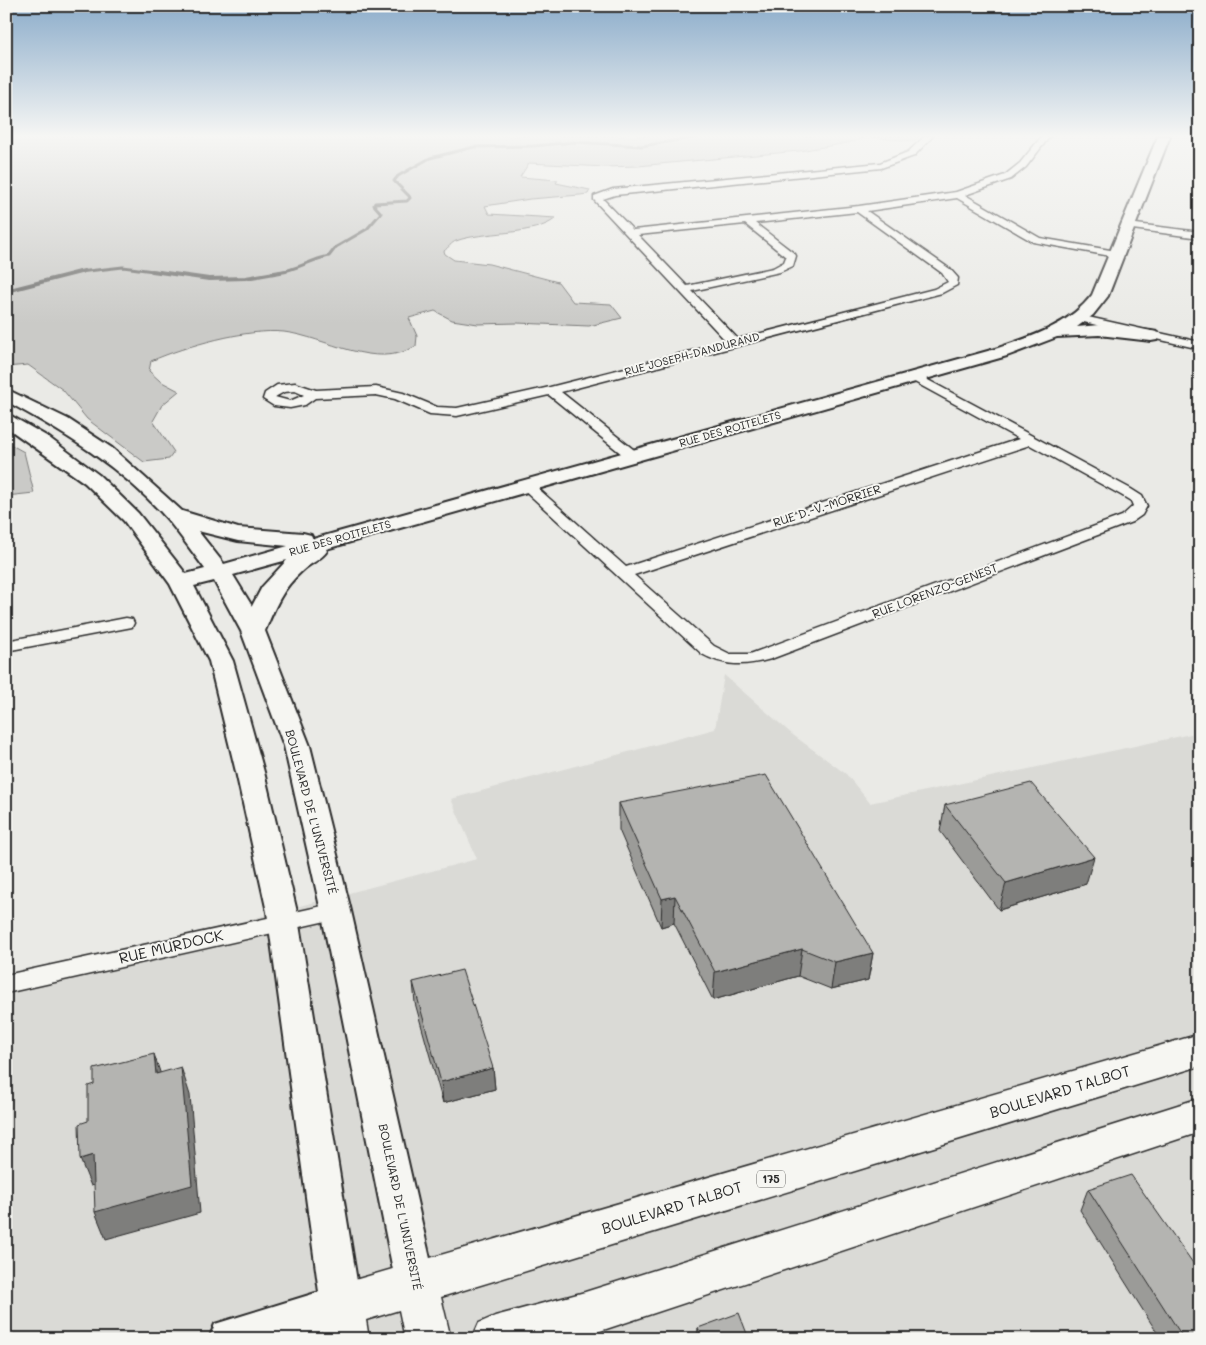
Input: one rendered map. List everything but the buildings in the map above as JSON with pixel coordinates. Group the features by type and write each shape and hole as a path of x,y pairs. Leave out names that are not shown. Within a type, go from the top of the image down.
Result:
{"main road":[{"name":"RUE DES ROITELETS","path":"181,583 1002,351 1051,333 1082,316 1100,296 1139,199"},
{"path":"1100,296 1114,312 1155,334"},
{"path":"1051,333 1099,330 1155,334"},
{"name":"BOULEVARD DE L'UNIVERSITÉ","path":"6,394 61,423 104,452 175,515 234,594 253,631 297,746 336,910 428,1339"},
{"path":"6,419 41,441 92,479 131,517 181,583 221,661 250,772 283,922 344,1322"},
{"path":"175,515 212,529 259,539 331,541"},
{"path":"253,631 270,592 295,565 331,541"},
{"name":"BOULEVARD TALBOT","path":"230,1339 344,1322 416,1285 1200,1050"},
{"path":"495,1339 585,1314 1200,1115"}],"street":[{"path":"598,199 597,201 735,343"},
{"path":"630,233 859,209 931,199"},
{"path":"965,199 1037,240 1116,254"},
{"name":"RUE JOSEPH-DANDURAND","path":"311,394 376,391 400,396 435,411 446,413 469,410 551,391 938,291 953,283 953,278 946,271 859,209"},
{"path":"683,290 776,270 789,264 791,256 746,220"},
{"path":"1128,226 1200,235"},
{"path":"1082,316 1200,346"},
{"path":"1155,334 1200,342"},
{"name":"RUE LORENZO-GENEST","path":"527,486 708,650 719,657 733,660 750,660 1126,518 1137,512 1140,506 1137,499 913,376"},
{"path":"551,391 633,456"},
{"name":"RUE D.-V.-MORRIER","path":"623,573 1031,440"},
{"path":"6,646 126,624"},
{"name":"RUE MURDOCK","path":"6,984 336,910"}],"shaded area":[{"path":"6,199 533,199 485,206 489,214 556,218 547,224 522,231 456,241 444,251 445,254 454,260 489,264 558,282 573,302 611,304 622,318 589,326 517,323 478,324 452,320 435,311 409,318 417,336 416,346 400,353 384,355 367,354 300,335 269,331 235,335 199,344 151,361 149,371 160,381 179,391 162,405 153,421 174,452 169,459 144,462 87,419 63,390 28,365 6,367"},
{"path":"6,442 24,452 34,493 6,496"},
{"path":"724,675 793,735 846,774 870,803 1200,732 1200,1339 6,1339 6,984 477,859 451,799 715,729"}],"waterway":[{"path":"279,272 329,256 336,247 367,229 381,213 374,205 375,203 407,201 409,199"},
{"path":"81,272 123,267 161,272"},
{"path":"152,271 209,279 246,278 286,271"},
{"path":"6,291 81,272"}]}
